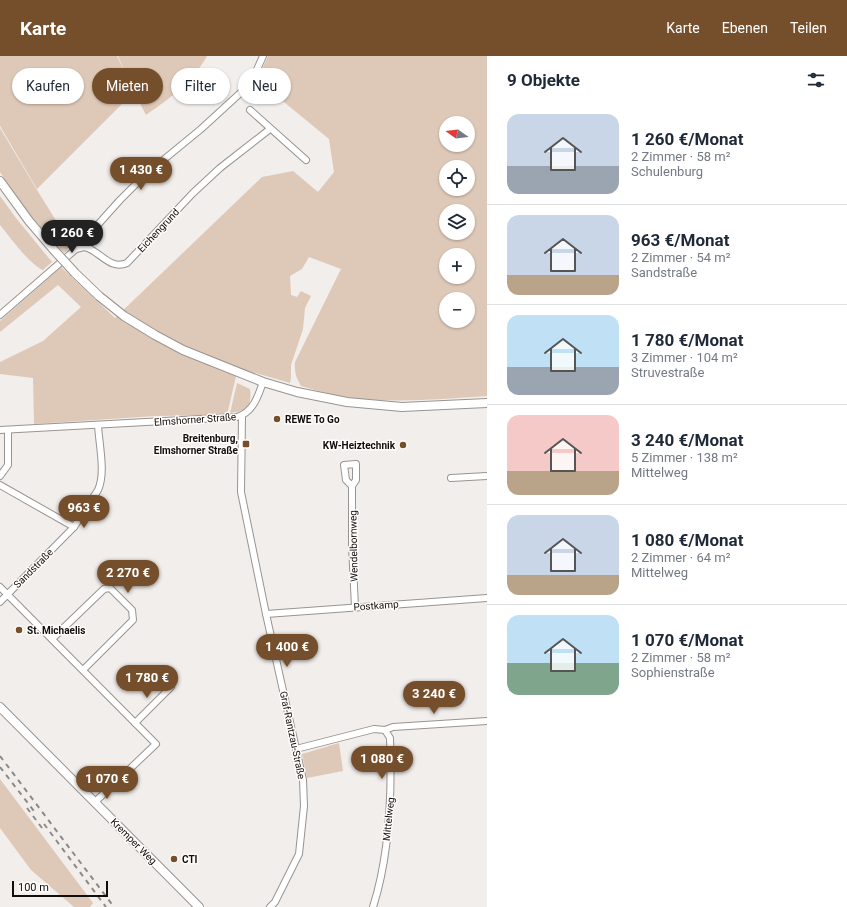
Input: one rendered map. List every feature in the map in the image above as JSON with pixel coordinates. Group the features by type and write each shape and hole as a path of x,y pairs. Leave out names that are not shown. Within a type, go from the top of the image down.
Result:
{"main road":[{"path":"0,181 29,222 75,273 104,300 124,316 183,350 263,382 304,394 347,402 402,407 487,403"},
{"name":"Kremper Weg","path":"0,707 199,907"}],"street":[{"path":"0,315 76,249 134,185 201,129 248,86 263,56"},
{"path":"250,110 306,160"},
{"name":"Eichengrund","path":"76,249 84,247 88,248 114,265 127,263 193,193 220,168 270,129"},
{"name":"Elmshorner Straße","path":"0,430 237,417 242,416 253,406 263,382"},
{"name":"Graf-Rantzau-Straße","path":"242,416 241,492 266,614 303,780 304,806 299,854 275,902 270,907"},
{"name":"Sandstraße","path":"0,602 74,527 100,484 102,472 98,425"},
{"path":"0,476 8,465 8,430"},
{"path":"451,478 487,476"},
{"path":"0,485 74,527"},
{"name":"Wendelbornweg","path":"352,486 352,546 355,607"},
{"path":"0,587 156,744 95,802"},
{"path":"52,639 104,589 110,588 132,610 133,620 83,670"},
{"name":"Postkamp","path":"266,614 487,598"},
{"path":"136,723 171,687"},
{"path":"296,749 374,729 385,730 393,727 487,721"},
{"name":"Mittelweg","path":"373,907 381,875 387,840 391,791 390,738 385,730"}],"shaded area":[{"path":"0,56 117,56 123,68 92,68 92,104 122,104 37,189 0,126"},
{"path":"118,56 207,56 200,68 171,68 171,97 163,103 163,68 123,68"},
{"path":"268,56 487,56 487,396 399,401 340,396 301,386 296,374 295,362 341,269 309,257 302,269 290,276 291,295 297,297 301,291 311,296 305,308 303,329 291,365 290,383 238,368 227,415 156,416 34,424 33,378 0,374 0,362 43,341 81,307 58,285 0,332 0,321 61,267 115,318 262,177 293,171 318,192 334,172 329,139 286,104 291,104 291,68 262,68"},
{"path":"140,104 161,104 146,115"},
{"path":"0,128 70,243 66,252 63,252 24,208 0,172"},
{"path":"0,196 52,262 43,270 26,256 0,225"},
{"path":"237,383 250,389 250,400 247,407 241,411 230,413"},
{"path":"339,743 343,771 307,778 302,754"},
{"path":"0,779 93,903 90,907 74,907 31,870 0,828"}],"railway":[{"path":"0,756 114,907"},
{"path":"0,767 34,811"},
{"path":"27,808 45,832"},
{"path":"44,824 106,907"}],"place":[{"name":"REWE To Go","path":"277,419"},
{"name":"Breitenburg, Elmshorner Straße","path":"246,444"},
{"name":"KW-Heiztechnik","path":"403,445"},
{"name":"St. Michaelis","path":"19,630"},
{"name":"CTI","path":"174,859"}]}
